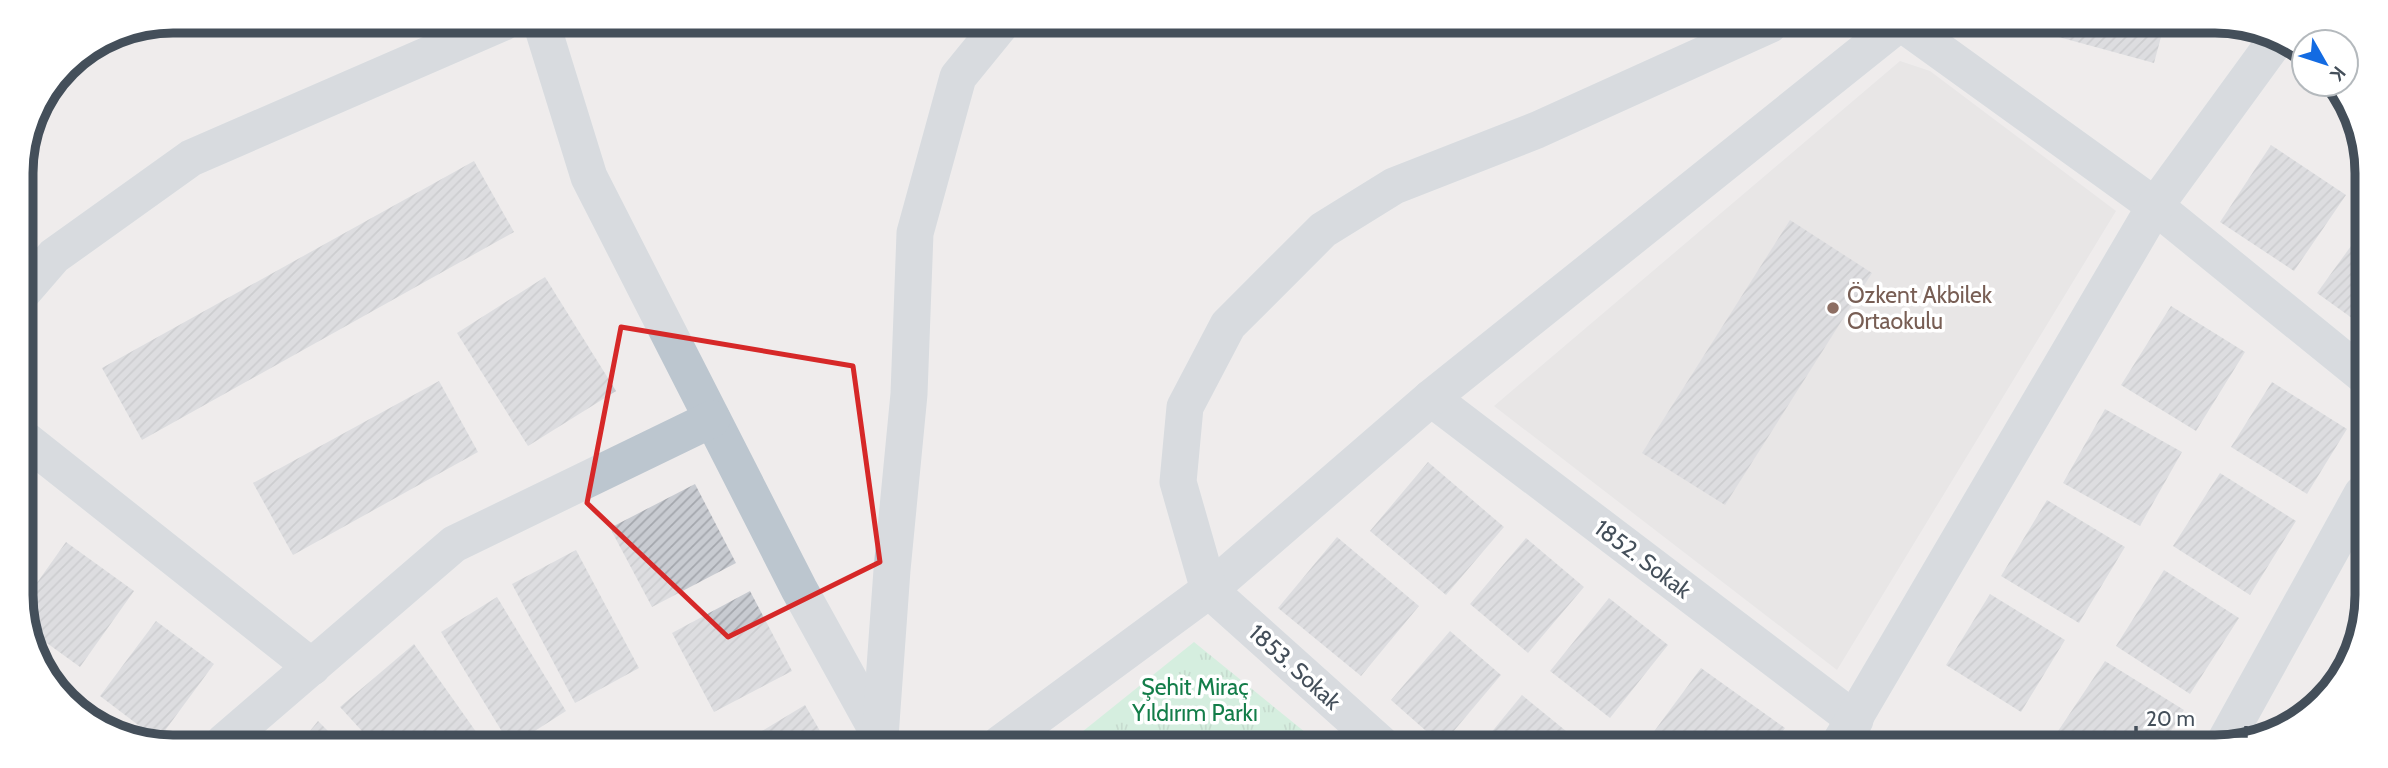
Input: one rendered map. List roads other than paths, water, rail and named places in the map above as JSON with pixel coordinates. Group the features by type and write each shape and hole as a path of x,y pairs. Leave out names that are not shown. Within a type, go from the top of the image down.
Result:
{"street":[{"path":"34,279 54,256 191,158 479,33"},
{"path":"544,33 589,177 799,589 879,735"},
{"path":"882,735 894,556 909,394 915,233 958,77 994,33"},
{"path":"1209,590 1178,482 1185,407 1228,325 1323,230 1394,186 1537,130 1751,33"},
{"path":"1013,735 1209,590 1432,398 1888,33"},
{"path":"1915,33 2155,206 2355,368"},
{"path":"1847,733 1939,571 2155,206 2272,46"},
{"name":"1852. Sokak","path":"1432,398 1847,733"},
{"path":"232,735 454,544 712,419"},
{"path":"33,446 312,667"},
{"path":"2229,734 2355,507"},
{"name":"1853. Sokak","path":"1209,590 1370,734"}],"place":[{"name":"Özkent Akbilek Ortaokulu","path":"1833,308"}],"park label":[{"name":"Şehit Miraç Yıldırım Parkı","path":"1195,700"}]}
